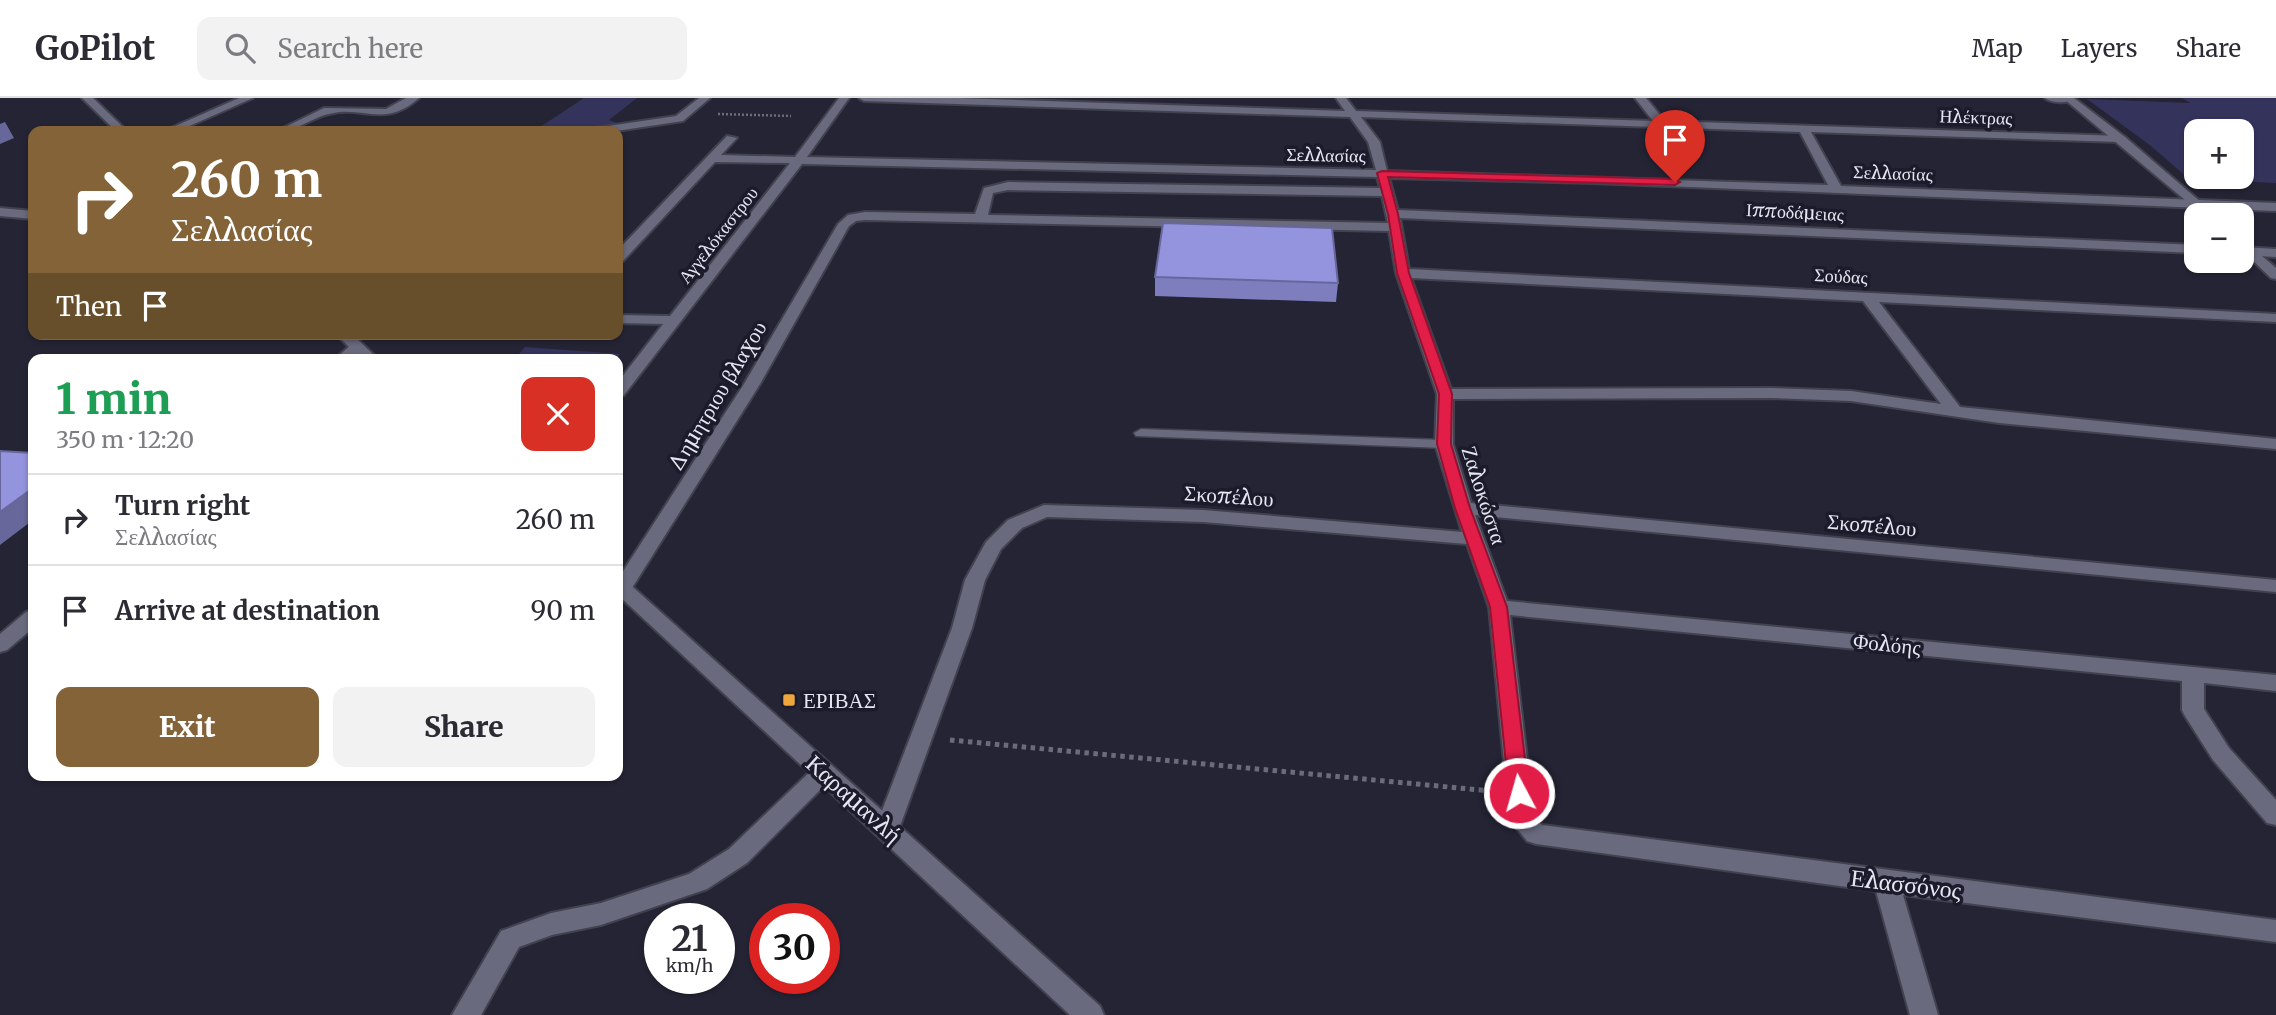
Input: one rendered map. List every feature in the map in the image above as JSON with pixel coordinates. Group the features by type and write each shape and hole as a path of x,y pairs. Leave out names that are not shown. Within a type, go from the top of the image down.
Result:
{"street":[{"path":"87,98 117,126"},
{"path":"181,126 248,98"},
{"path":"293,126 328,110 388,112 414,98"},
{"path":"623,127 679,119 705,98"},
{"name":"Αγγελόκαστρου","path":"623,386 844,98"},
{"name":"Ηλέκτρας","path":"864,98 1346,105 1662,124 2121,139"},
{"path":"1640,98 1662,124"},
{"path":"2050,98 2068,98 2196,203"},
{"name":"Ζαλοκώστα","path":"1346,105 1371,135 1394,220 1403,273 1445,394 1444,444 1473,539 1499,607 1519,793 1526,825 1536,834"},
{"path":"1803,128 1836,188"},
{"path":"623,253 731,138"},
{"name":"Σελλασίας","path":"712,158 1382,173 2196,203"},
{"path":"981,219 988,191 1009,186 1387,192"},
{"name":"Σελλασίας","path":"2254,206 2276,207"},
{"path":"0,212 28,215"},
{"name":"Ιπποδάμειας","path":"844,224 852,218 865,216 981,219 1394,220 2184,249"},
{"name":"Δημητριου βλαχου","path":"623,581 752,384 844,224"},
{"path":"2254,249 2276,253"},
{"path":"2254,256 2276,275"},
{"name":"Σούδας","path":"1403,273 2276,317"},
{"path":"1867,296 1954,411"},
{"path":"623,319 675,320"},
{"path":"349,340 365,354"},
{"path":"349,354 357,347"},
{"path":"1445,394 1808,394 1891,400 2087,428 2276,444"},
{"name":"Σκοπέλου","path":"1463,508 2276,586"},
{"name":"Σκοπέλου","path":"887,829 962,628 975,580 993,546 1015,524 1044,511 1203,516 1473,539"},
{"name":"Καραμανλή","path":"623,589 1090,1015"},
{"name":"Φολόης","path":"1499,607 2276,683"},
{"path":"0,645 28,621"},
{"path":"2193,674 2193,710 2221,754 2276,816"},
{"path":"466,1015 510,939 551,925 601,914 698,882 738,856 824,772"},
{"name":"Ελασσόνος","path":"1536,834 1886,882 2276,931"},
{"path":"1886,882 1924,1015"}],"lane":[{"path":"1141,433 1444,444"}],"path":[{"path":"689,112 791,116"},
{"path":"921,737 1519,793"}],"shaded area":[{"path":"584,98 637,98 609,120 620,124 617,126 542,126"},
{"path":"2182,98 2276,98 2276,183 2254,182 2254,119 2184,119 2184,175 2151,146 2087,99 2190,103"},
{"path":"525,347 620,354 519,354"}],"building":[{"path":"1163,223 1332,228 1338,283 1155,277"},
{"path":"0,451 28,453 28,492 0,512"}],"place":[{"name":"ΕΡΙΒΑΣ","path":"789,700"}],"route":[{"path":"1519,793 1499,607 1473,539 1444,444 1445,394 1403,273 1393,214 1382,173 1675,182"}]}
